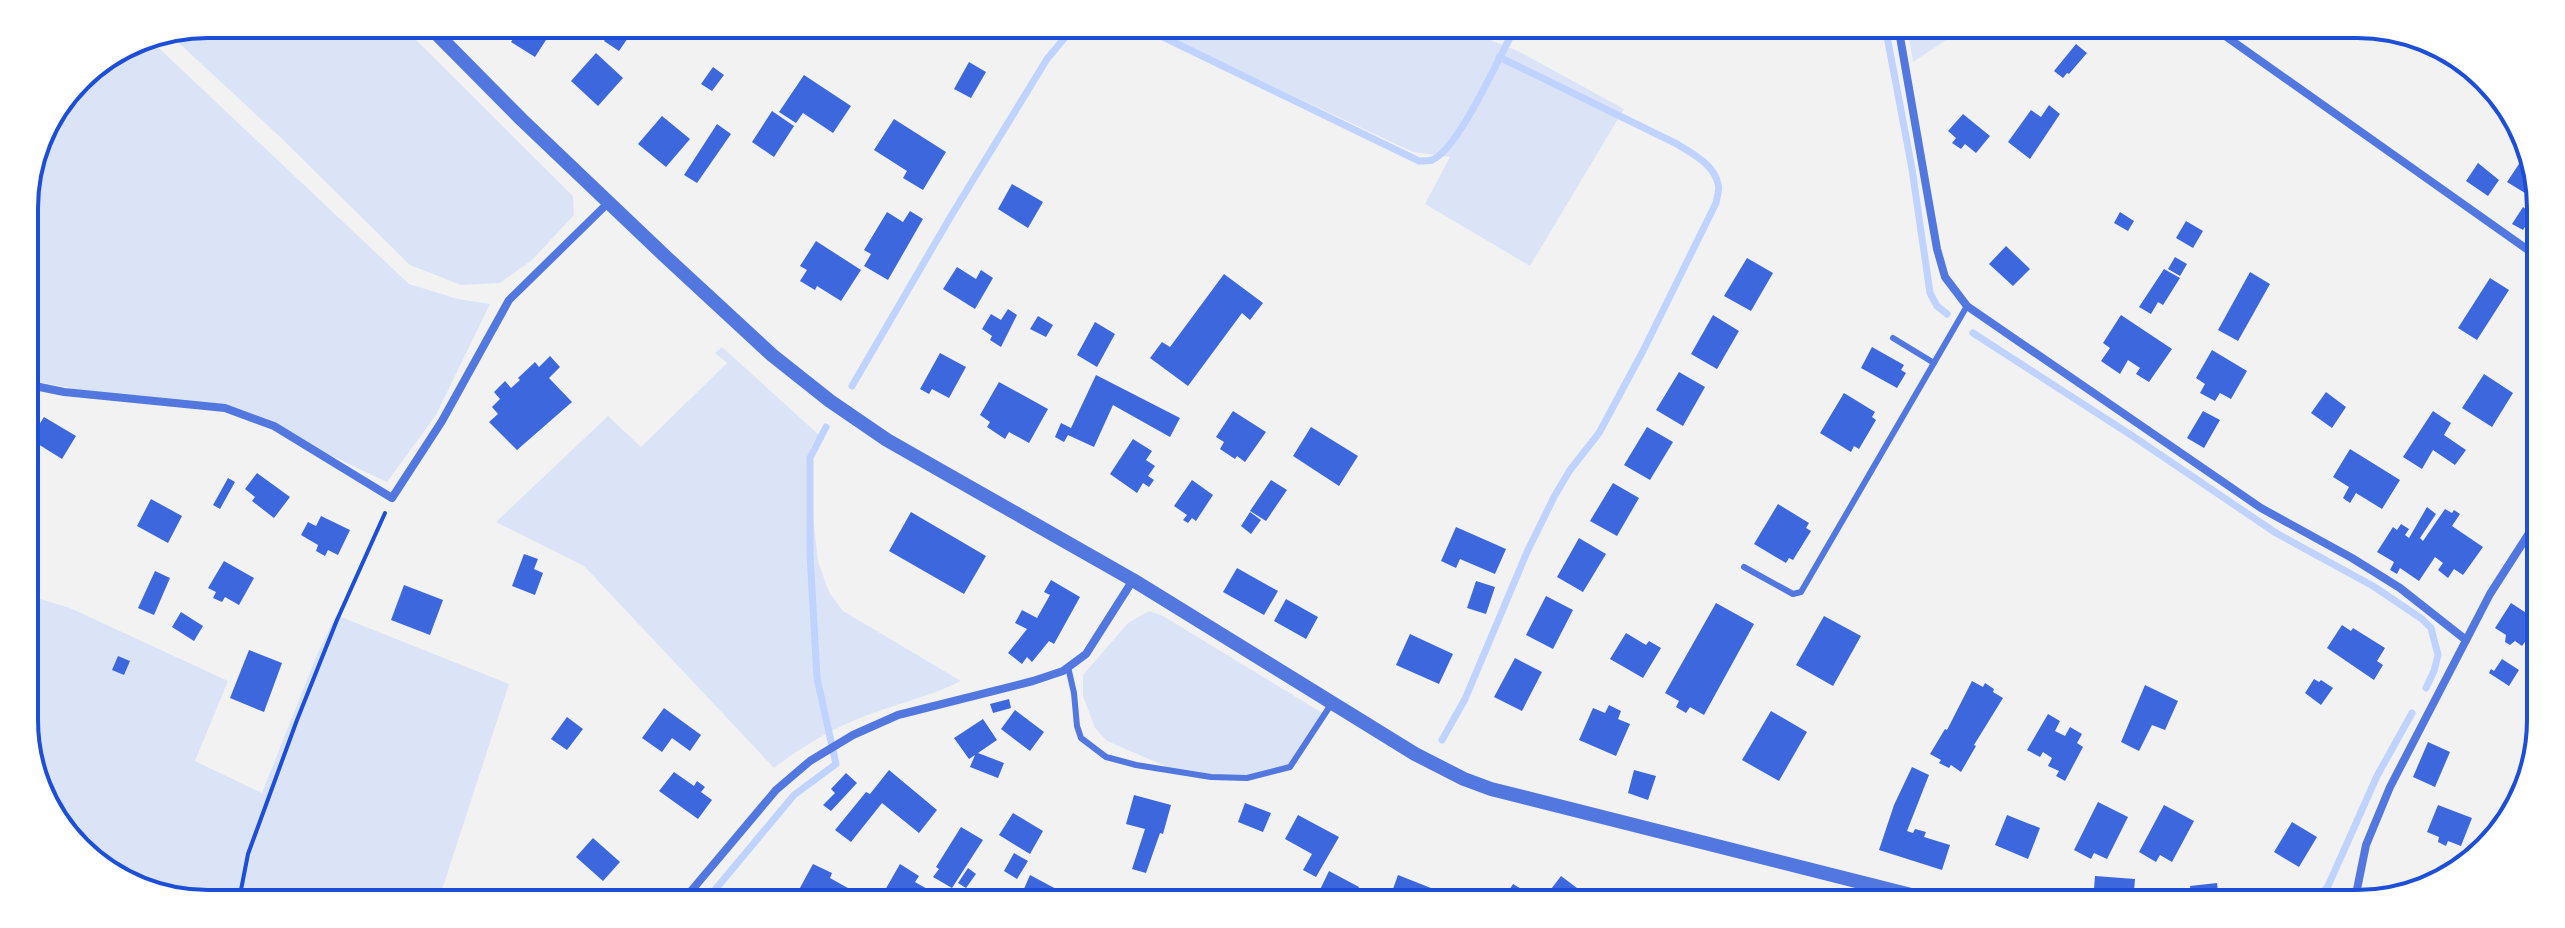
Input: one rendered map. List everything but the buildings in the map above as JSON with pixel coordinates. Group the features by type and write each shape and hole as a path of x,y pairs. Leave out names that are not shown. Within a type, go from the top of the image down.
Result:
{"street":[{"path":"441,38 608,203 772,355 830,401 887,440 1133,580 1439,767 1491,789 1891,890"},
{"path":"1900,38 1937,249 1945,277 1967,306 2261,508 2400,588 2466,640"},
{"path":"2228,38 2527,249"},
{"path":"38,387 225,408 274,426 392,498 442,421 509,300 608,203"},
{"path":"2357,890 2366,845 2390,787 2490,594 2527,536"},
{"path":"692,890 776,790 818,756 898,715 1063,671 1086,654 1133,580"}],"lane":[{"path":"1744,567 1793,594 1801,592 1967,306"},
{"path":"1893,338 1934,363"},
{"path":"1068,667 1077,726 1081,738 1093,748 1106,757 1136,765 1211,777 1247,778 1290,767 1332,702"}],"path":[{"path":"241,890 248,854 297,720 337,620 392,498"}],"shaded area":[{"path":"208,38 414,38 573,196 574,215 532,260 500,283 461,285 410,265 177,41"},
{"path":"1169,38 1485,38 1518,51 1624,109 1530,266 1425,204 1450,157 1413,152"},
{"path":"1909,38 1949,38 1913,62"},
{"path":"157,46 409,284 458,299 490,304 436,415 387,482 245,415 102,395 38,382 38,197 41,175 51,143 80,96 123,61"},
{"path":"722,347 819,435 810,449 810,490 818,561 829,592 843,611 961,681 844,725 813,741 774,768 584,566 496,522 608,416 641,447 727,363 715,353"},
{"path":"38,598 70,608 228,681 195,761 262,793 336,615 509,684 442,890 197,890 175,887 133,872 96,848 80,832 56,795 39,742"},
{"path":"1149,611 1163,616 1324,714 1290,767 1237,777 1179,772 1107,741 1095,728 1083,696 1083,675 1128,623"}],"waterway":[{"path":"852,386 951,216 1047,59 1064,38"},
{"path":"1165,38 1419,161 1432,160 1454,139 1510,38"},
{"path":"1887,38 1912,169 1930,293 1937,306 1947,314"},
{"path":"1442,740 1465,699 1527,552 1554,497 1570,470 1599,433 1643,351 1716,203 1719,191 1716,177 1707,165 1677,144 1499,57"},
{"path":"1973,333 2276,533 2373,586 2422,619 2431,628 2438,655 2426,688"},
{"path":"715,890 794,795 836,764 817,678 810,554 810,458 826,427"},
{"path":"2325,890 2377,776 2412,713"}]}
